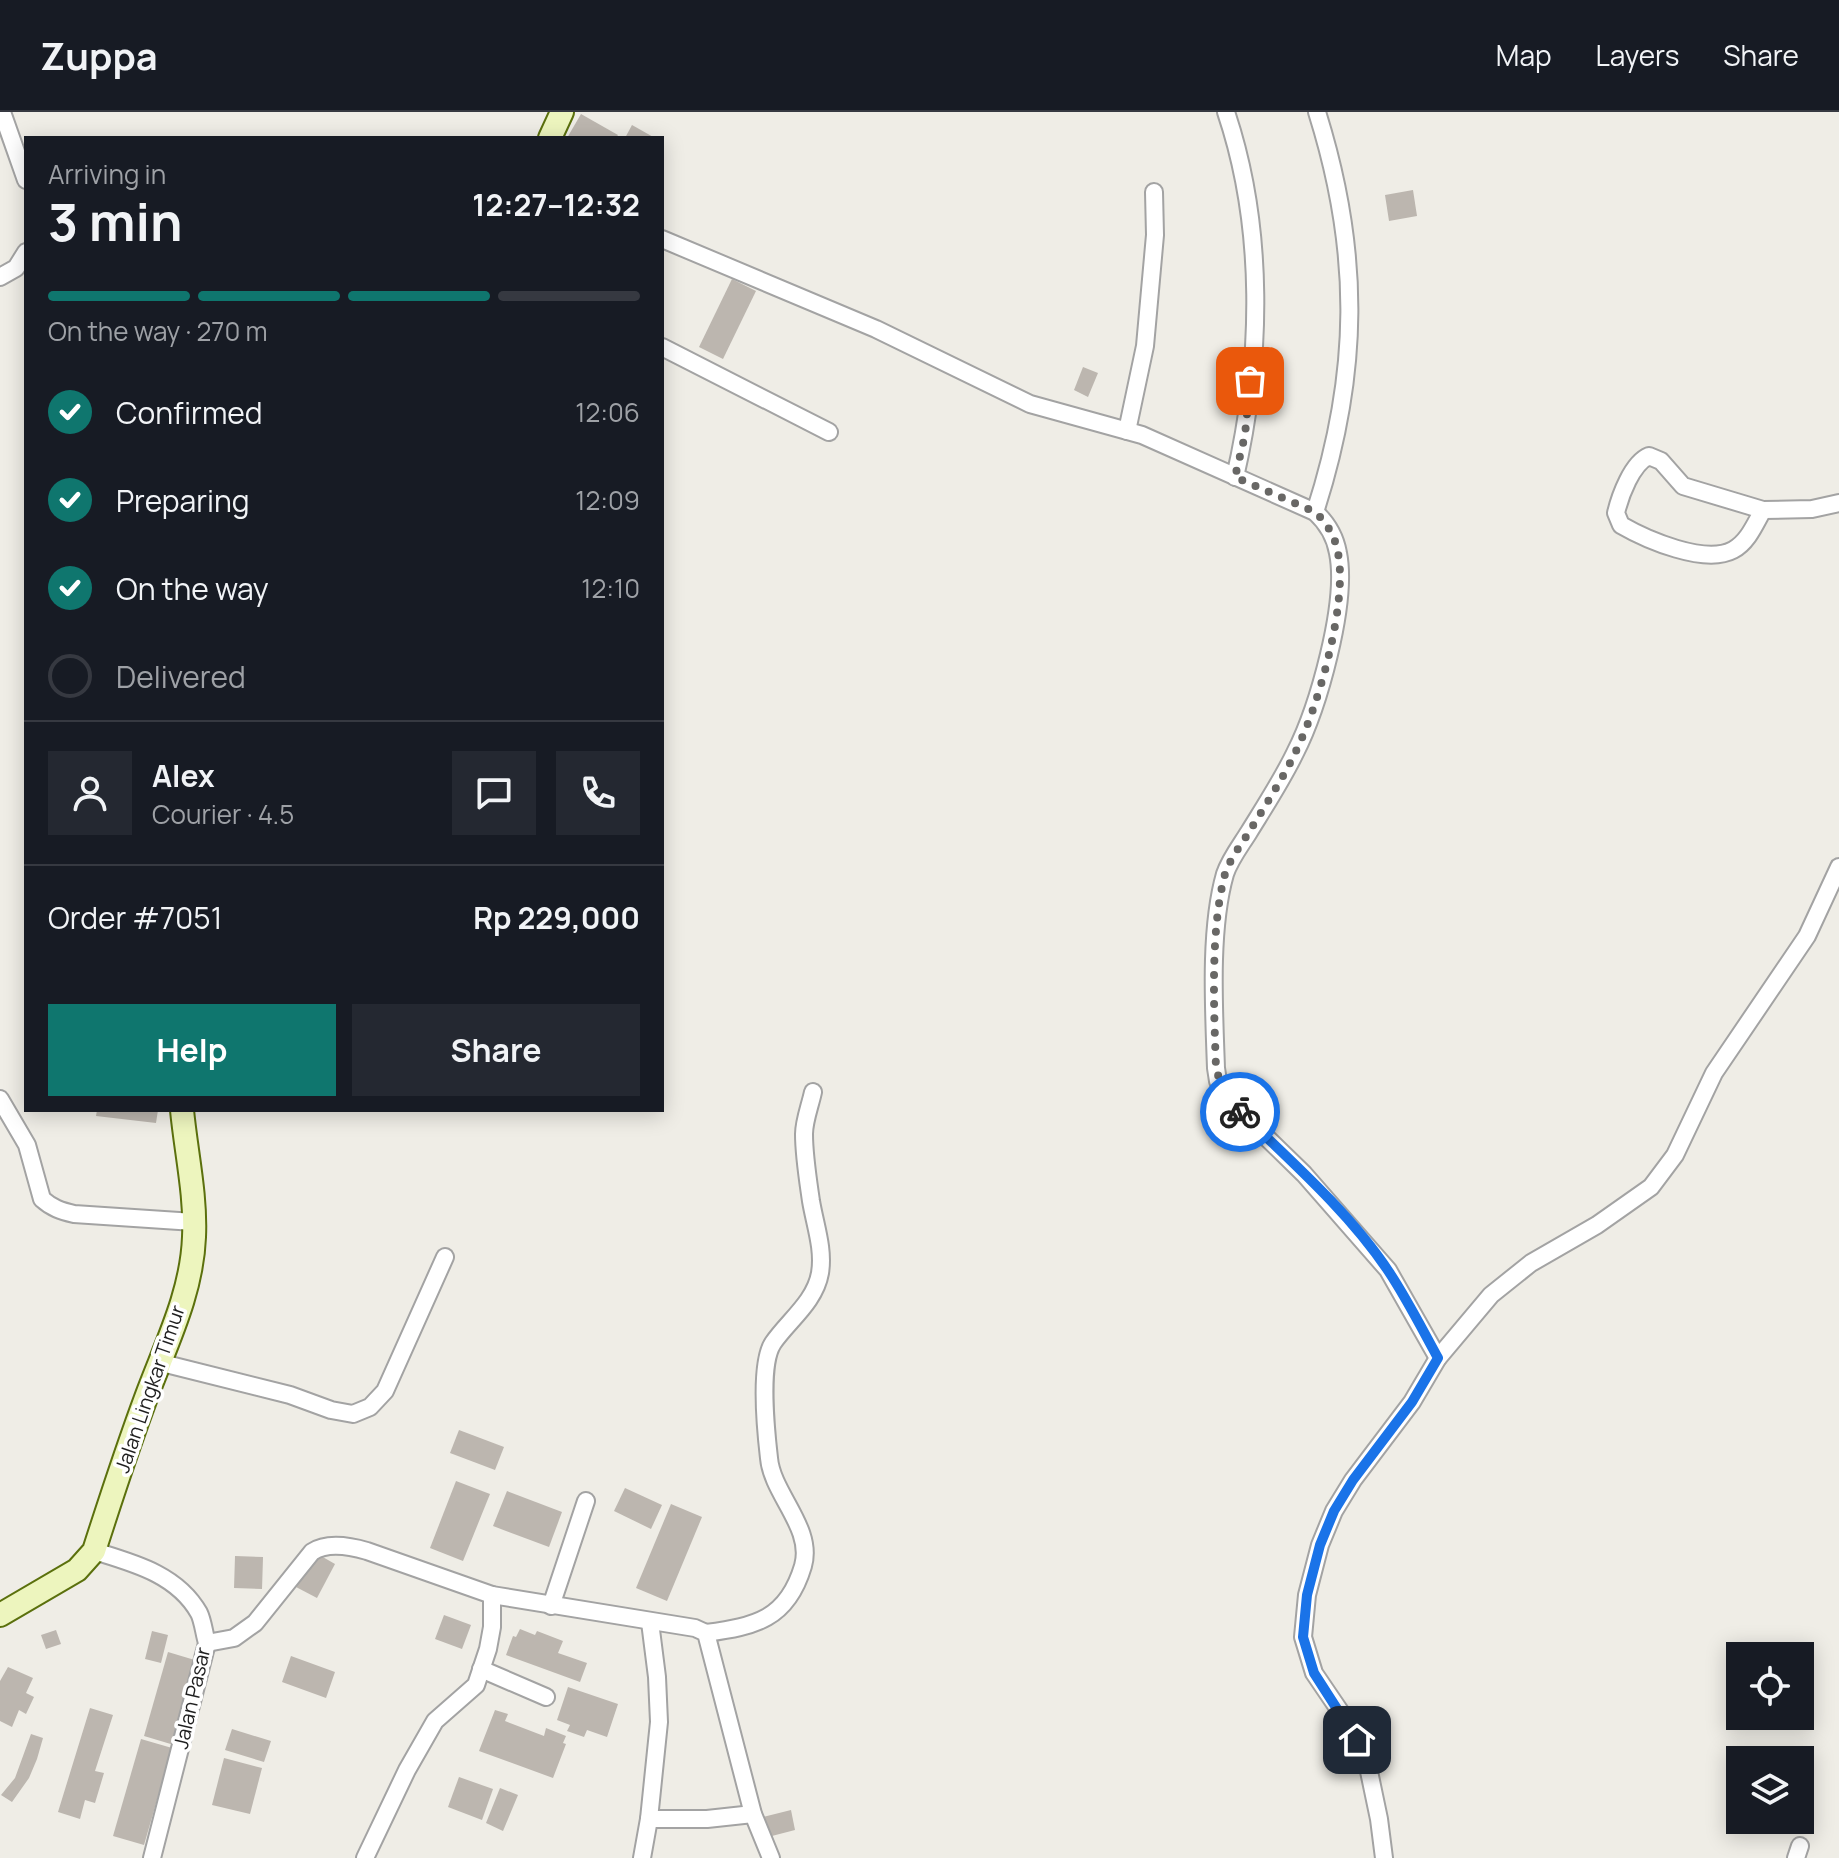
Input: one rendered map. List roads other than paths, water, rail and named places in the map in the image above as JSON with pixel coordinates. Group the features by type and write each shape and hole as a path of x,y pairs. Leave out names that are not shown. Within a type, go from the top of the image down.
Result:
{"main road":[{"path":"551,136 562,112"},
{"name":"Jalan Lingkar Timur","path":"0,1615 77,1570 94,1551 148,1391 162,1363 191,1264 194,1222 182,1112"}],"street":[{"path":"2,112 24,174"},
{"path":"1226,112 1242,167 1254,273 1255,326 1245,435 1235,477"},
{"path":"1315,512 1344,400 1350,305 1340,201 1331,156 1317,112"},
{"path":"1127,431 1145,346 1155,235 1154,192"},
{"path":"664,240 876,329 1030,404 1142,435 1315,512 1331,530 1338,553 1340,581 1336,615 1315,708 1295,754 1226,870 1216,939 1216,1068 1218,1081 1228,1100 1304,1174 1388,1270 1438,1358"},
{"path":"0,277 16,268 24,255"},
{"path":"664,348 829,432"},
{"path":"1763,510 1741,545 1731,552 1713,555 1657,541 1621,525 1616,513 1637,467 1649,456 1661,461 1683,486 1763,510 1812,509 1839,503"},
{"path":"1384,1858 1366,1757 1348,1723 1314,1673 1303,1637 1307,1595 1320,1545 1334,1511 1353,1480 1412,1402 1438,1358 1491,1295 1531,1263 1597,1225 1651,1187 1675,1155 1714,1073 1807,936 1839,867"},
{"path":"207,1643 234,1638 255,1623 312,1552 322,1547 355,1547 492,1595 695,1628 706,1633 738,1629 774,1614 785,1604 804,1563 804,1544 770,1465 766,1373 773,1343 797,1316 820,1277 821,1248 811,1199 804,1132 813,1092"},
{"path":"0,1099 27,1145 42,1199 58,1210 74,1214 194,1222"},
{"path":"162,1363 353,1414 370,1407 385,1391 445,1257"},
{"path":"551,1606 586,1501"},
{"name":"Jalan Pasar","path":"94,1551 152,1569 183,1593 200,1614 207,1643 152,1858"},
{"path":"365,1858 407,1770 435,1721 476,1685 492,1627 492,1595"},
{"path":"642,1858 659,1722 650,1622"},
{"path":"706,1633 753,1814 771,1858"},
{"path":"481,1669 546,1697"},
{"path":"649,1819 675,1821 753,1814"}]}
